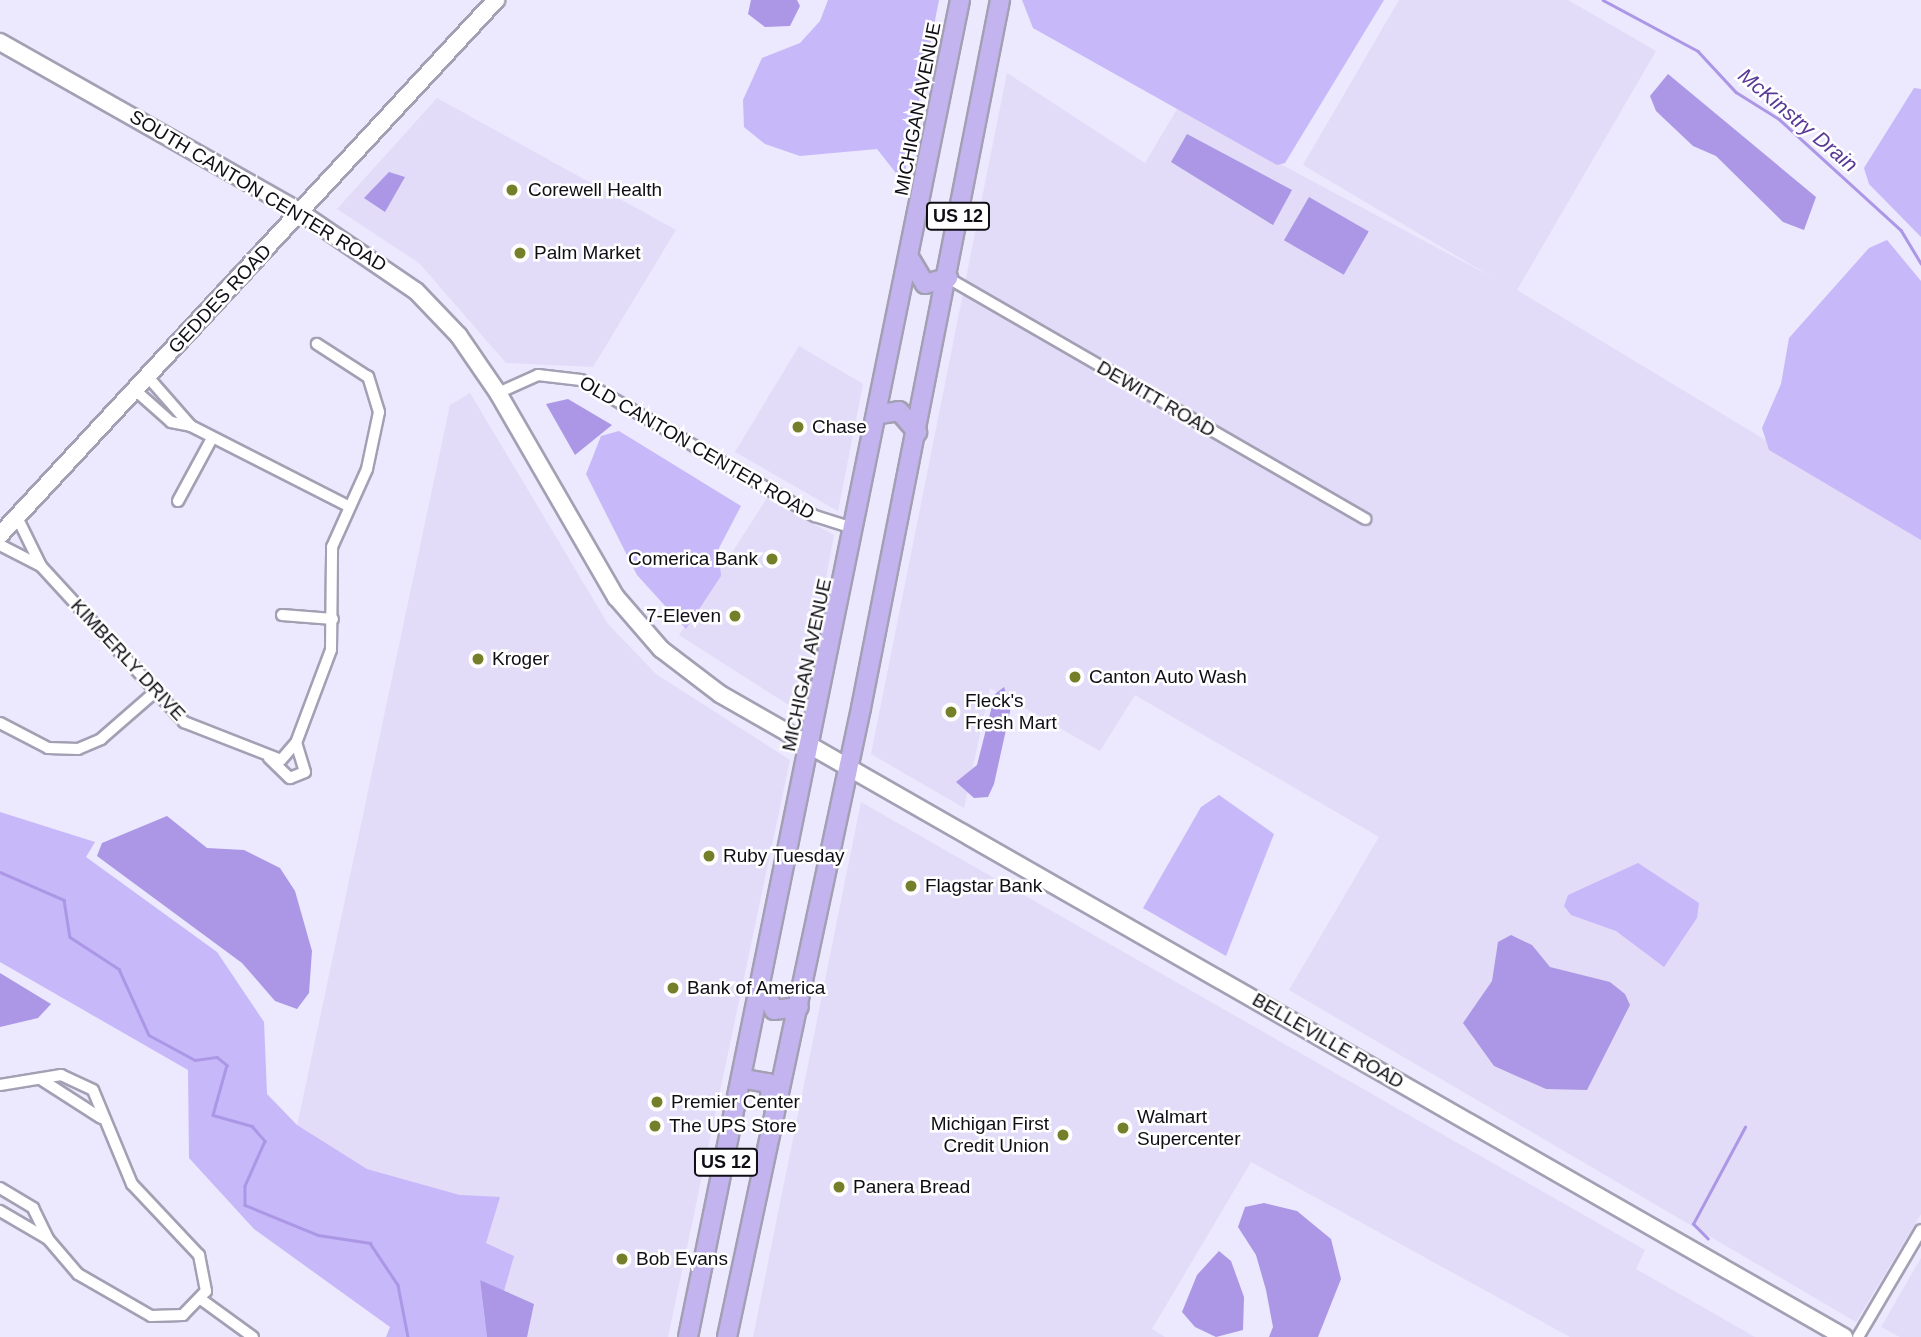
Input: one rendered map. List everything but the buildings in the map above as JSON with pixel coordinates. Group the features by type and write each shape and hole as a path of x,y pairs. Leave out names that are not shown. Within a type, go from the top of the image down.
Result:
{"main road":[{"name":"GEDDES ROAD","path":"0,535 496,0"},
{"name":"MICHIGAN AVENUE","path":"688,1337 745,1079 880,414 960,0"},
{"name":"US 12","path":"727,1337 849,768 1000,0"},
{"name":"SOUTH CANTON CENTER ROAD","path":"0,42 300,212 416,291 459,336 498,393 593,562 637,624 707,685 811,747"},
{"path":"910,259 925,284 947,278"},
{"path":"880,414 899,411 916,432"},
{"name":"BELLEVILLE ROAD","path":"811,747 1844,1337"},
{"path":"762,987 774,1010 799,1007"},
{"path":"745,1079 770,1086 775,1114"}],"street":[{"name":"DEWITT ROAD","path":"947,278 1365,519"},
{"path":"269,758 286,759 296,743 328,660 333,619 330,557 375,437 374,387 339,353 317,344"},
{"name":"OLD CANTON CENTER ROAD","path":"498,393 538,375 581,380 815,516 856,529"},
{"path":"147,376 191,426 211,440 348,506"},
{"path":"135,390 171,422 191,426"},
{"path":"178,501 211,440"},
{"name":"KIMBERLY DRIVE","path":"17,517 41,566 154,693 192,727 269,758 286,776 299,778 306,767 296,743"},
{"name":"KIMBERLY DRIVE","path":"0,545 41,566"},
{"path":"282,615 333,619"},
{"path":"0,723 48,748 78,749 101,739 154,693"},
{"path":"0,1084 43,1080 61,1075 84,1082 132,1184 199,1255 207,1280 202,1300 176,1318 151,1316 78,1274 48,1239 24,1199 0,1188"},
{"path":"43,1080 103,1120"},
{"path":"0,1211 48,1239"},
{"path":"1858,1337 1921,1230"},
{"path":"202,1300 253,1337"}],"shaded area":[{"path":"751,0 797,0 800,6 790,26 765,27 748,14"},
{"path":"828,0 939,0 903,182 877,149 800,156 765,144 744,127 743,100 762,58 800,43 820,21"},
{"path":"1022,0 1384,0 1285,163 1277,165 1033,28"},
{"path":"1399,0 1568,0 1656,51 1517,290 1921,534 1921,1214 1856,1322 1289,990 1379,837 1135,695 1100,751 990,688 964,808 871,754 1007,73 1145,163 1177,109 1492,277 1303,165"},
{"path":"1668,74 1816,197 1804,230 1783,222 1716,156 1693,146 1656,111 1650,96"},
{"path":"1914,88 1921,89 1921,237 1869,184 1864,168"},
{"path":"437,98 676,230 593,367 506,363 419,263 337,209"},
{"path":"1187,134 1292,190 1273,225 1171,162"},
{"path":"389,172 405,177 385,212 364,198"},
{"path":"1309,197 1369,232 1344,275 1284,240"},
{"path":"1887,240 1921,281 1921,540 1769,450 1762,428 1781,384 1789,338 1869,248"},
{"path":"799,346 863,384 838,511 735,452"},
{"path":"470,393 608,624 656,674 790,760 668,1337 440,1337 460,1195 367,1169 297,1126 450,405"},
{"path":"568,399 612,425 575,455 546,404"},
{"path":"619,431 741,506 719,548 721,576 686,629 637,575 586,474 601,436"},
{"path":"767,498 834,535 801,713 679,635"},
{"path":"1004,687 1011,707 994,784 988,797 974,798 956,782 977,765 995,694"},
{"path":"1219,795 1274,834 1226,956 1143,908 1201,807"},
{"path":"861,802 1645,1250 1636,1269 1755,1337 1570,1337 1251,1162 1152,1329 1165,1337 753,1337"},
{"path":"0,812 95,842 86,857 217,952 264,1022 267,1094 297,1125 367,1169 460,1195 500,1197 486,1243 514,1256 504,1291 480,1280 487,1337 386,1337 390,1327 254,1229 189,1158 188,1070 0,962"},
{"path":"167,816 207,848 244,850 280,868 295,891 312,951 309,993 297,1009 275,1001 242,963 97,856 102,843"},
{"path":"1638,863 1699,903 1697,918 1664,967 1616,931 1571,915 1564,906 1568,895"},
{"path":"1511,935 1532,945 1550,967 1610,982 1625,994 1630,1005 1587,1090 1546,1089 1494,1066 1463,1023 1492,981 1498,942"},
{"path":"0,973 51,1004 38,1018 0,1027"},
{"path":"1264,1203 1297,1211 1331,1239 1341,1279 1318,1337 1269,1337 1273,1327 1266,1290 1256,1255 1238,1227 1245,1207"},
{"path":"1219,1251 1231,1261 1244,1297 1243,1330 1216,1337 1195,1327 1182,1312 1197,1275"},
{"path":"1921,1258 1921,1337 1900,1337 1881,1327"},
{"path":"480,1280 534,1304 527,1337 487,1337"}],"waterway":[{"name":"McKinstry Drain","path":"1603,0 1698,51 1736,92 1779,119 1901,230 1921,263"},
{"path":"0,872 64,900 70,937 119,969 149,1035 195,1060 217,1057 227,1065 213,1115 252,1126 265,1141 245,1186 245,1205 318,1235 370,1243 398,1285 408,1337"},
{"name":"McKinstry Drain","path":"1708,1239 1693,1224 1745,1127"}],"place":[{"name":"Corewell Health","path":"512,190"},
{"name":"Palm Market","path":"520,253"},
{"name":"Chase","path":"798,427"},
{"name":"Comerica Bank","path":"772,559"},
{"name":"7-Eleven","path":"735,616"},
{"name":"Kroger","path":"478,659"},
{"name":"Canton Auto Wash","path":"1075,677"},
{"name":"Fleck's Fresh Mart","path":"951,712"},
{"name":"Ruby Tuesday","path":"709,856"},
{"name":"Flagstar Bank","path":"911,886"},
{"name":"Bank of America","path":"673,988"},
{"name":"Premier Center","path":"657,1102"},
{"name":"The UPS Store","path":"655,1126"},
{"name":"Walmart Supercenter","path":"1123,1128"},
{"name":"Michigan First Credit Union","path":"1063,1135"},
{"name":"Panera Bread","path":"839,1187"},
{"name":"Bob Evans","path":"622,1259"}]}
